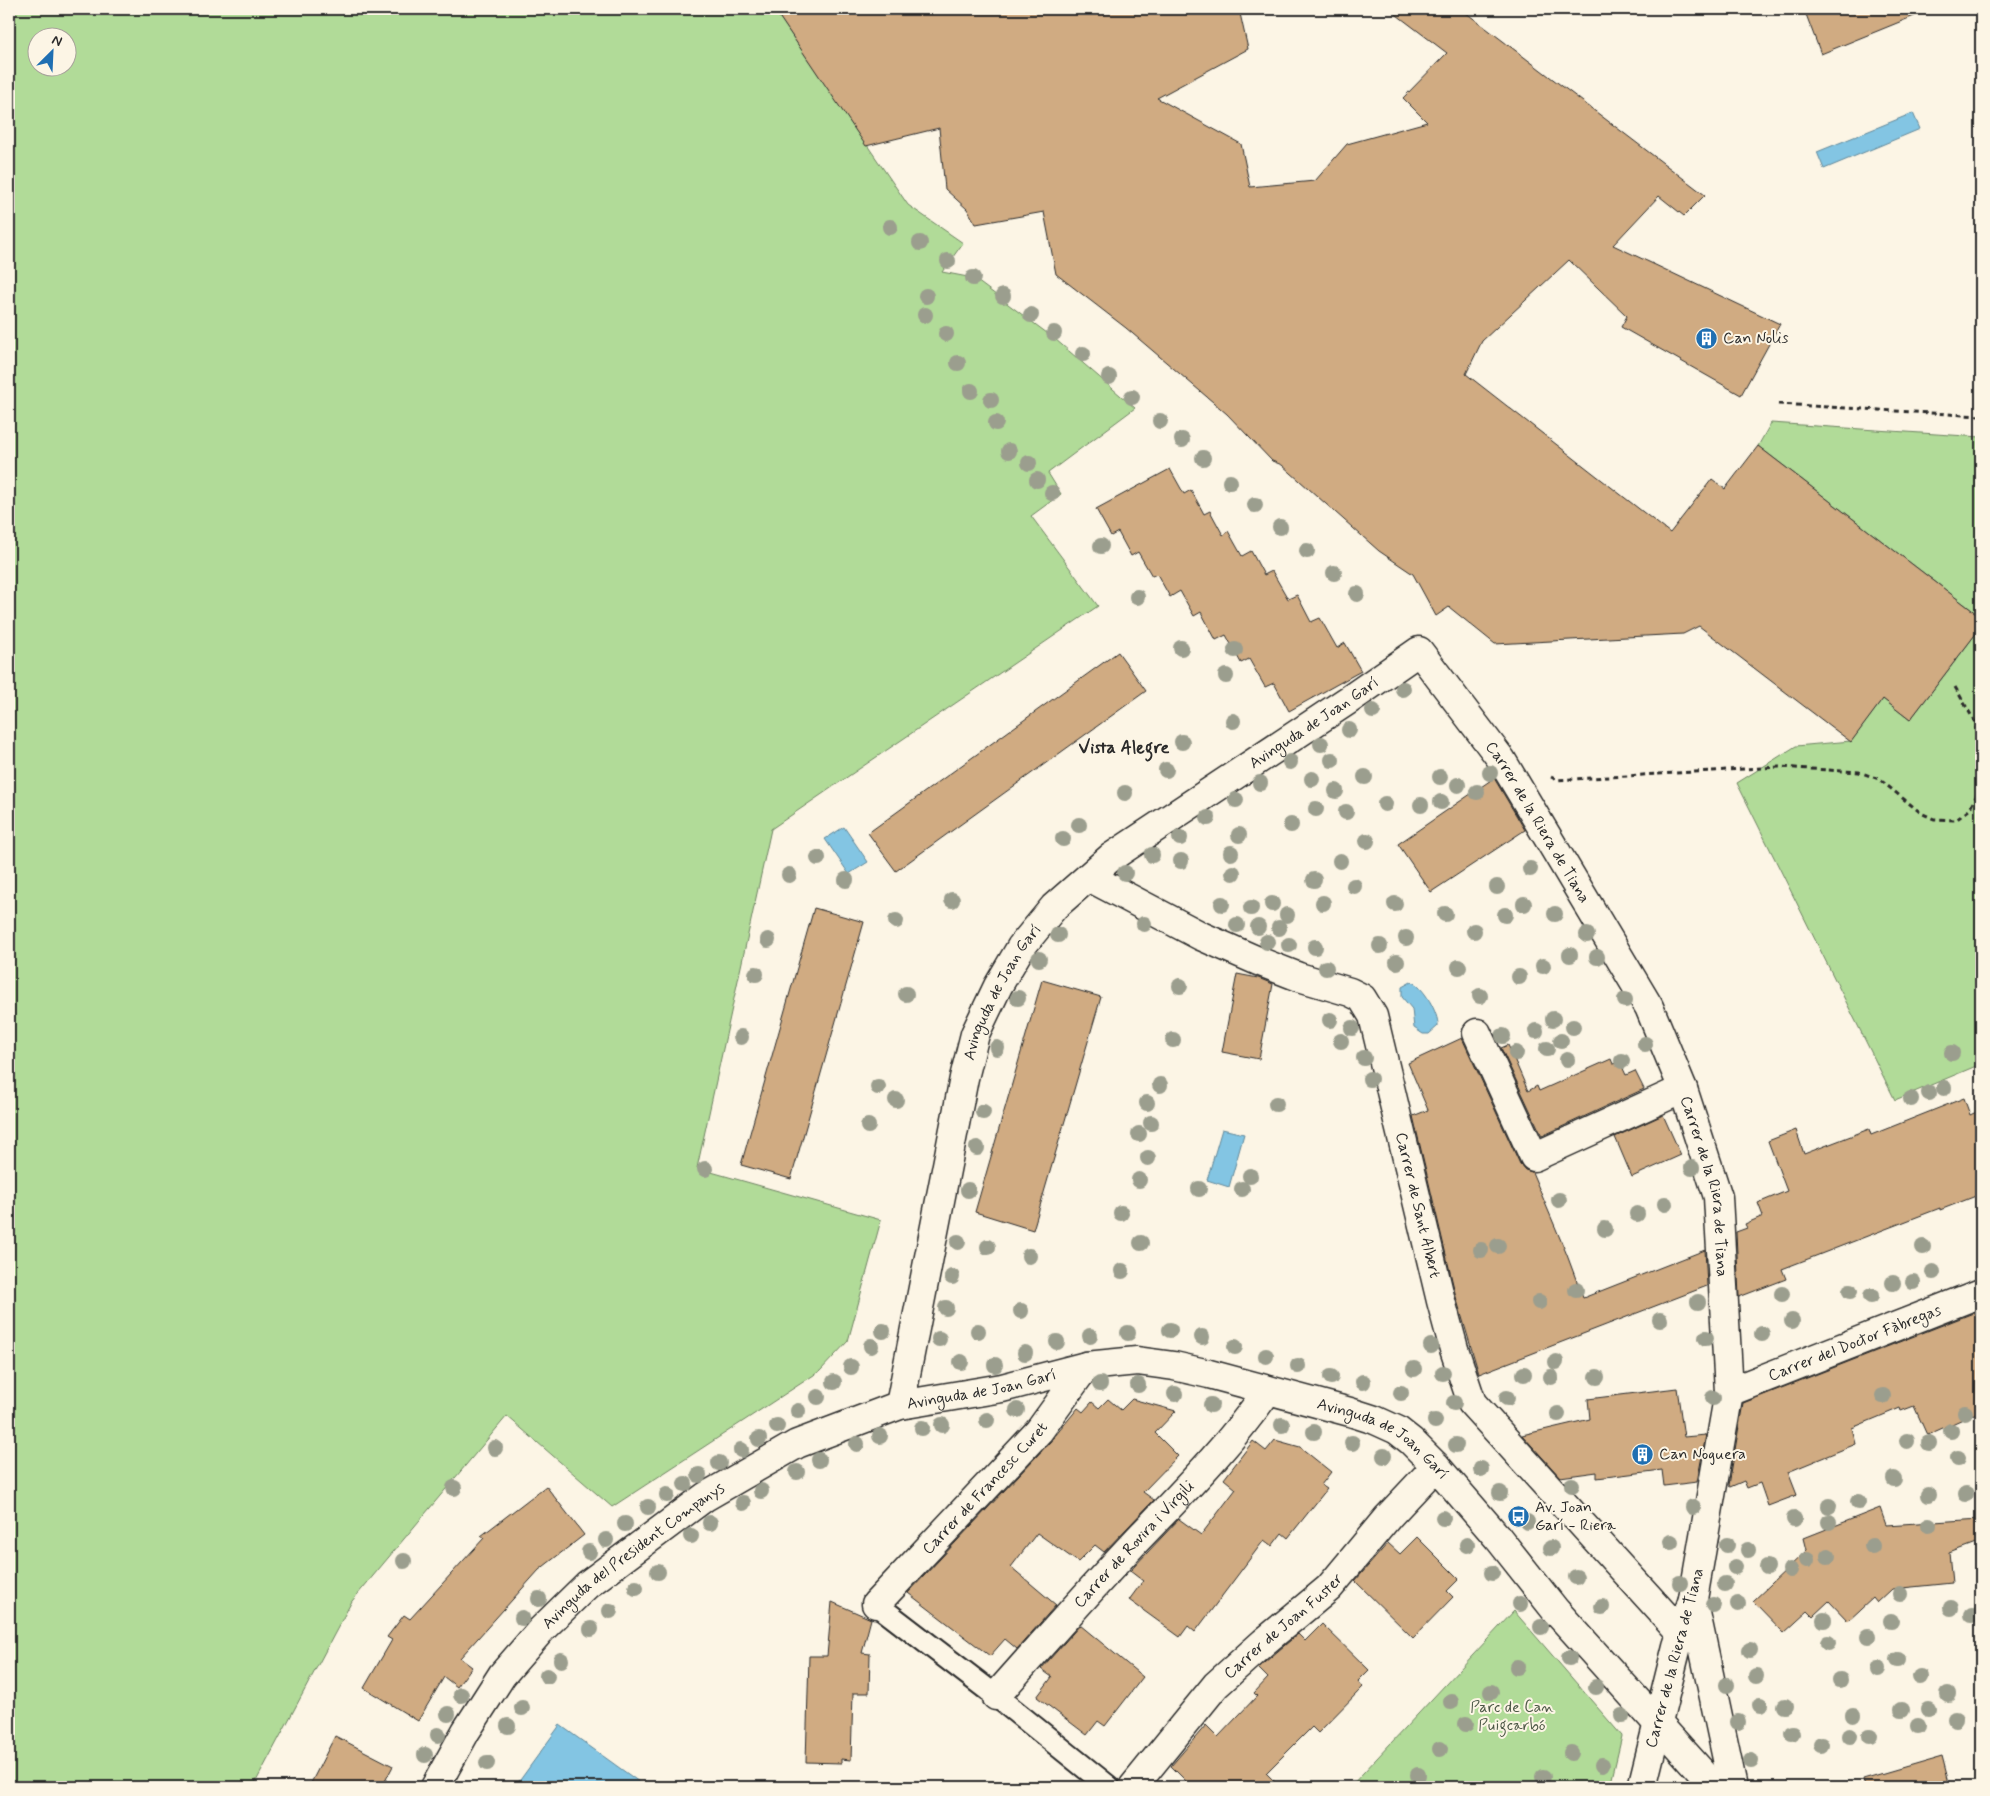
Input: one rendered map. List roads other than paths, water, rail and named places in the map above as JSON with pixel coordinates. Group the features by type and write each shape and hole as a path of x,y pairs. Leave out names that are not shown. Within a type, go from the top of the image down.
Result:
{"street":[{"name":"Avinguda de Joan Garí","path":"1419,651 1110,858 1054,907 1021,947 998,986 975,1034 964,1078 900,1404 1002,1388 1086,1366 1137,1361 1174,1366 1376,1420 1396,1430 1411,1441 1436,1466 1499,1539 1556,1611 1715,1787"},
{"name":"Carrer de la Riera de Tiana","path":"1419,651 1501,759 1649,1008 1683,1089 1718,1197 1729,1392 1694,1599 1681,1633 1642,1787"},
{"name":"Carrer de Sant Albert","path":"1089,877 1201,936 1299,978 1350,992 1362,998 1373,1016 1441,1301 1454,1349 1472,1403 1681,1633"},
{"path":"1477,1033 1534,1157 1683,1089"},
{"name":"Carrer del Doctor Fàbregas","path":"1729,1392 1981,1294"},
{"name":"Carrer de Francesc Curet","path":"876,1604 1039,1431 1086,1366"},
{"name":"Carrer de Rovira i Virgili","path":"996,1696 1074,1606 1202,1472 1251,1416 1268,1390"},
{"name":"Avinguda del President Companys","path":"435,1787 466,1731 502,1676 542,1629 587,1585 705,1497 722,1487 798,1444 900,1404"},
{"name":"Carrer de Joan Fuster","path":"1133,1787 1216,1685 1329,1588 1388,1517 1436,1466"},
{"path":"1694,1599 1734,1787"}],"lane":[{"path":"876,1604 996,1696 1109,1787"}],"water":[{"path":"1913,113 1920,129 1824,169 1817,152"},
{"path":"844,827 868,862 849,874 825,839"},
{"path":"1411,982 1416,984 1425,994 1436,1014 1438,1026 1429,1034 1423,1034 1414,1028 1412,1009 1402,997 1402,987"},
{"path":"1222,1129 1244,1134 1229,1187 1207,1180"},
{"path":"560,1725 646,1787 515,1787"}],"place":[{"name":"Can Nolis","path":"1707,338"},
{"name":"Can Noguera","path":"1643,1454"},
{"name":"Av. Joan Garí - Riera","path":"1519,1516"}],"district":[{"name":"Vista Alegre","path":"1124,748"}],"park label":[{"name":"Parc de Can Puigcarbó","path":"1512,1716"}]}
